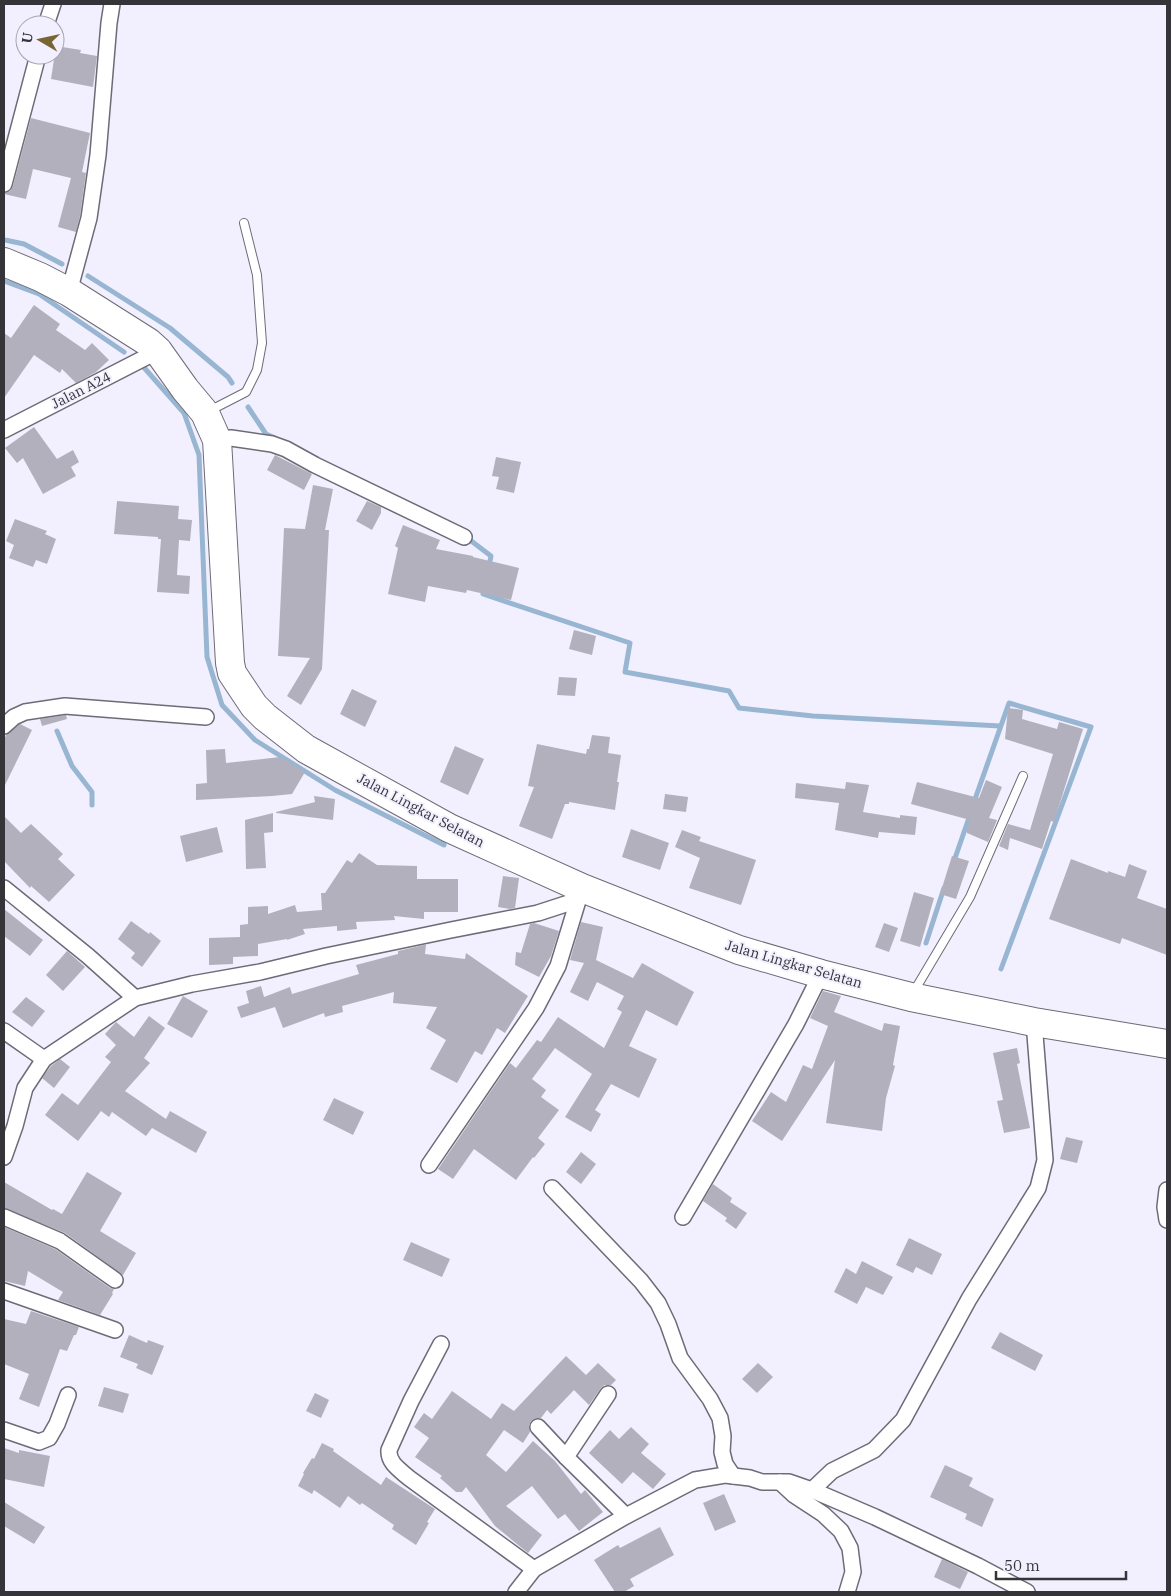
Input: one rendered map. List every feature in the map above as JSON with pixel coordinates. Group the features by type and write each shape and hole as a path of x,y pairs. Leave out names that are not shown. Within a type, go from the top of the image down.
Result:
{"highway":[{"name":"Jalan Lingkar Selatan","path":"4,262 70,292 148,342 158,351 205,413 217,440 232,673 254,706 306,749 449,828 580,894 739,950 910,997 1034,1022 1167,1044"}],"street":[{"path":"70,292 89,218 98,155 112,4"},
{"path":"4,184 35,65"},
{"name":"Jalan A24","path":"4,430 158,351"},
{"path":"217,440 231,438 272,444 286,449 464,537"},
{"path":"4,726 25,712 65,706 206,717"},
{"path":"4,888 88,956 135,998"},
{"path":"4,1157 16,1126 25,1088 44,1060 135,998 192,984 260,972 326,956 538,913 580,894"},
{"path":"429,1165 536,1008 558,966 580,894"},
{"path":"683,1216 796,1024 821,974"},
{"path":"812,1490 832,1472 874,1450 903,1420 969,1299 1038,1188 1045,1160 1034,1022"},
{"path":"4,1031 44,1060"},
{"path":"552,1188 641,1281 658,1303 680,1358 710,1399 720,1418 723,1436 722,1452 725,1464 732,1476"},
{"path":"1167,1190 1165,1207 1167,1220"},
{"path":"4,1217 60,1241 115,1280"},
{"path":"4,1291 115,1330"},
{"path":"440,1344 389,1450 389,1458 408,1478 534,1569"},
{"path":"566,1457 608,1394"},
{"path":"4,1430 39,1442 50,1438 68,1396"},
{"path":"538,1428 626,1516"},
{"path":"516,1592 534,1569 626,1516 695,1480 725,1475 762,1482 801,1485 875,1517 1026,1592"},
{"path":"780,1482 794,1495 823,1514 841,1531 850,1548 853,1572 847,1592"}],"lane":[{"path":"205,413 246,392 257,370 262,343 257,276 244,223"},
{"path":"910,997 970,897 1023,776"}],"building":[{"path":"65,47 81,50 80,53 97,56 93,87 51,79 53,65 65,65"},
{"path":"31,118 90,133 82,172 86,173 76,232 58,227 71,178 33,169 26,199 4,194 10,191 13,186"},
{"path":"34,305 60,324 56,330 85,350 92,343 109,360 96,372 76,383 62,369 60,373 34,355 4,398 4,333 11,338"},
{"path":"34,427 57,459 73,450 79,462 71,467 76,476 43,494 23,458 17,463 5,448"},
{"path":"275,455 312,474 304,490 267,470"},
{"path":"496,457 521,462 514,493 496,489 499,477 492,476"},
{"path":"313,485 333,489 325,530 329,530 322,669 301,705 287,696 310,658 278,656 284,528 305,529"},
{"path":"117,501 179,506 178,519 192,520 190,541 179,540 177,575 190,576 189,594 157,592 161,539 158,539 158,537 114,534"},
{"path":"367,501 381,507 381,513 372,530 356,521"},
{"path":"15,519 47,531 45,534 56,539 47,564 36,560 33,567 9,558 14,545 6,541"},
{"path":"403,525 440,540 436,549 519,568 511,600 467,590 466,593 428,586 425,602 388,594 398,548 395,546"},
{"path":"574,630 596,636 592,655 569,649"},
{"path":"559,677 577,678 575,696 557,695"},
{"path":"352,689 377,701 365,727 340,714"},
{"path":"1008,708 1023,710 1022,719 1057,729 1059,722 1083,729 1054,822 1051,821 1042,849 1010,838 1008,850 999,846 1008,824 1030,830 1053,754 1005,739"},
{"path":"66,715 67,719 42,726 40,719"},
{"path":"20,724 32,730 4,787 4,740 6,735"},
{"path":"592,735 610,737 608,753 621,755 615,810 569,802 569,804 565,804 552,839 519,826 534,787 528,786 537,744 586,754"},
{"path":"455,746 484,759 468,795 440,782"},
{"path":"225,749 226,763 280,757 305,772 292,794 196,800 196,784 207,783 206,750"},
{"path":"986,780 1002,787 989,818 997,820 988,842 967,833 970,820 911,804 917,782 979,798"},
{"path":"846,782 869,785 863,812 900,818 900,815 917,817 915,835 879,832 878,838 835,830 839,803 795,798 796,783 845,789"},
{"path":"665,794 688,797 686,812 663,809"},
{"path":"314,796 335,799 333,820 276,813 315,802"},
{"path":"273,813 273,832 264,833 266,868 246,869 245,820"},
{"path":"4,816 21,833 31,824 63,854 58,859 75,875 49,902 31,886 30,888 4,861"},
{"path":"217,827 223,852 186,862 180,836"},
{"path":"631,829 669,843 660,870 622,857"},
{"path":"682,830 701,837 699,841 756,860 741,905 689,888 700,858 675,847"},
{"path":"359,853 377,865 417,866 417,879 458,879 458,912 424,912 424,919 394,916 395,920 356,922 357,929 337,931 337,926 303,929 305,934 287,940 258,944 258,956 233,957 233,964 209,965 209,938 240,937 240,925 248,924 248,907 268,906 268,914 295,905 297,912 322,910 321,893 325,893 347,860 352,863"},
{"path":"952,856 969,861 956,899 940,894"},
{"path":"1071,859 1108,873 1108,871 1125,877 1129,864 1147,871 1137,898 1167,909 1167,955 1122,938 1120,944 1049,919"},
{"path":"503,876 519,878 515,908 498,907"},
{"path":"914,892 934,898 920,947 900,941"},
{"path":"4,909 43,940 30,956 4,936"},
{"path":"131,921 161,941 142,967 131,958 135,953 118,939"},
{"path":"581,922 603,927 596,960 633,978 642,963 694,992 677,1026 646,1010 629,1046 657,1059 639,1098 611,1084 595,1110 601,1114 591,1132 565,1117 592,1074 555,1048 532,1079 546,1090 541,1097 559,1110 538,1138 545,1144 516,1180 474,1149 453,1179 438,1169 510,1063 516,1068 537,1040 541,1042 558,1017 604,1048 622,1012 617,1009 624,996 597,982 588,1001 570,992 584,963 570,960"},
{"path":"534,923 559,931 551,956 539,977 515,965 516,952 521,953 530,924"},
{"path":"884,923 898,928 889,952 875,947"},
{"path":"426,945 425,954 465,959 466,953 528,996 505,1033 497,1028 482,1055 475,1051 457,1083 430,1069 446,1040 426,1028 437,1007 393,1003 394,992 342,1006 343,1012 325,1017 324,1013 283,1028 275,1007 241,1018 237,1007 249,1003 246,991 261,986 264,997 290,987 292,994 359,974 356,965 398,954 398,951"},
{"path":"67,951 85,967 63,991 46,975"},
{"path":"823,991 841,996 834,1012 882,1031 884,1023 900,1026 893,1065 895,1066 886,1098 882,1131 826,1123 835,1060 782,1141 752,1121 771,1092 786,1102 803,1065 812,1069 828,1026 810,1018"},
{"path":"183,996 208,1011 192,1038 167,1024"},
{"path":"26,997 45,1011 32,1027 12,1012"},
{"path":"149,1016 165,1028 144,1058 150,1063 125,1091 166,1119 170,1111 207,1132 196,1153 152,1128 146,1136 112,1112 109,1117 101,1111 78,1141 45,1115 62,1093 78,1105 111,1062 105,1057 116,1045 105,1034 116,1022 134,1037"},
{"path":"1017,1048 1020,1063 1017,1064 1030,1128 1004,1133 997,1101 1003,1100 993,1053"},
{"path":"60,1059 70,1067 54,1088 42,1078 51,1066"},
{"path":"334,1098 364,1112 353,1135 323,1120"},
{"path":"1066,1137 1083,1141 1077,1163 1060,1159"},
{"path":"581,1152 596,1164 581,1184 566,1172"},
{"path":"87,1172 122,1193 100,1231 136,1253 123,1275 65,1233 4,1208 4,1182 62,1214"},
{"path":"713,1184 732,1198 730,1202 747,1213 736,1229 725,1221 727,1218 703,1201"},
{"path":"4,1227 55,1249 114,1289 100,1315 58,1300 63,1292 28,1271 25,1286 4,1281"},
{"path":"909,1238 942,1254 932,1275 916,1267 913,1273 896,1265"},
{"path":"411,1242 450,1259 442,1277 403,1260"},
{"path":"862,1261 893,1277 883,1295 866,1287 857,1304 834,1292 846,1268 856,1274"},
{"path":"31,1311 79,1327 67,1351 60,1349 39,1407 19,1399 29,1374 4,1364 4,1319 26,1324"},
{"path":"1000,1332 1043,1355 1035,1371 991,1348"},
{"path":"129,1335 147,1343 148,1340 164,1346 152,1375 136,1368 138,1364 120,1357"},
{"path":"566,1356 586,1375 598,1363 616,1380 611,1385 604,1385 589,1405 574,1390 551,1414 547,1410 541,1418 535,1418 531,1421 529,1425 530,1432 523,1443 504,1430 486,1455 506,1472 533,1441 555,1461 581,1494 585,1490 603,1512 579,1531 565,1514 558,1519 532,1486 506,1506 542,1535 528,1553 495,1526 466,1487 462,1492 456,1492 440,1478 442,1476 415,1457 429,1438 414,1427 424,1413 432,1419 452,1391 491,1419 502,1403 514,1411"},
{"path":"758,1363 773,1377 757,1393 742,1379"},
{"path":"104,1387 129,1394 123,1413 98,1406"},
{"path":"315,1393 329,1400 321,1418 306,1411"},
{"path":"631,1427 649,1444 641,1453 666,1474 653,1489 633,1472 622,1484 589,1453 610,1430 619,1439"},
{"path":"322,1443 334,1449 333,1451 381,1485 386,1477 435,1509 416,1545 392,1529 394,1525 362,1503 360,1505 348,1496 340,1508 314,1490 312,1494 298,1486 303,1473 312,1458 314,1459"},
{"path":"4,1448 19,1453 19,1450 50,1456 44,1487 4,1479"},
{"path":"945,1465 973,1478 969,1486 994,1499 982,1527 965,1519 967,1514 930,1497"},
{"path":"724,1494 736,1522 715,1531 703,1503"},
{"path":"4,1502 45,1527 34,1544 4,1526"},
{"path":"660,1527 674,1555 630,1579 634,1586 624,1592 615,1592 594,1560 618,1545 620,1548"},
{"path":"942,1559 968,1572 960,1589 934,1577"}],"waterway":[{"path":"5,240 24,244 62,264"},
{"path":"88,276 170,328 228,377 232,383"},
{"path":"4,281 39,294 124,352"},
{"path":"140,363 184,413 199,455 207,657 222,705 255,740 335,790 444,845"},
{"path":"248,407 266,434 275,438"},
{"path":"466,537 491,556 489,566"},
{"path":"484,589 483,594 630,643 625,672 729,691 739,708 813,716 1000,726"},
{"path":"974,802 1009,703 1091,727 1001,969"},
{"path":"57,731 72,766 92,792 92,805"},
{"path":"954,861 970,815"},
{"path":"926,943 944,888"}]}
